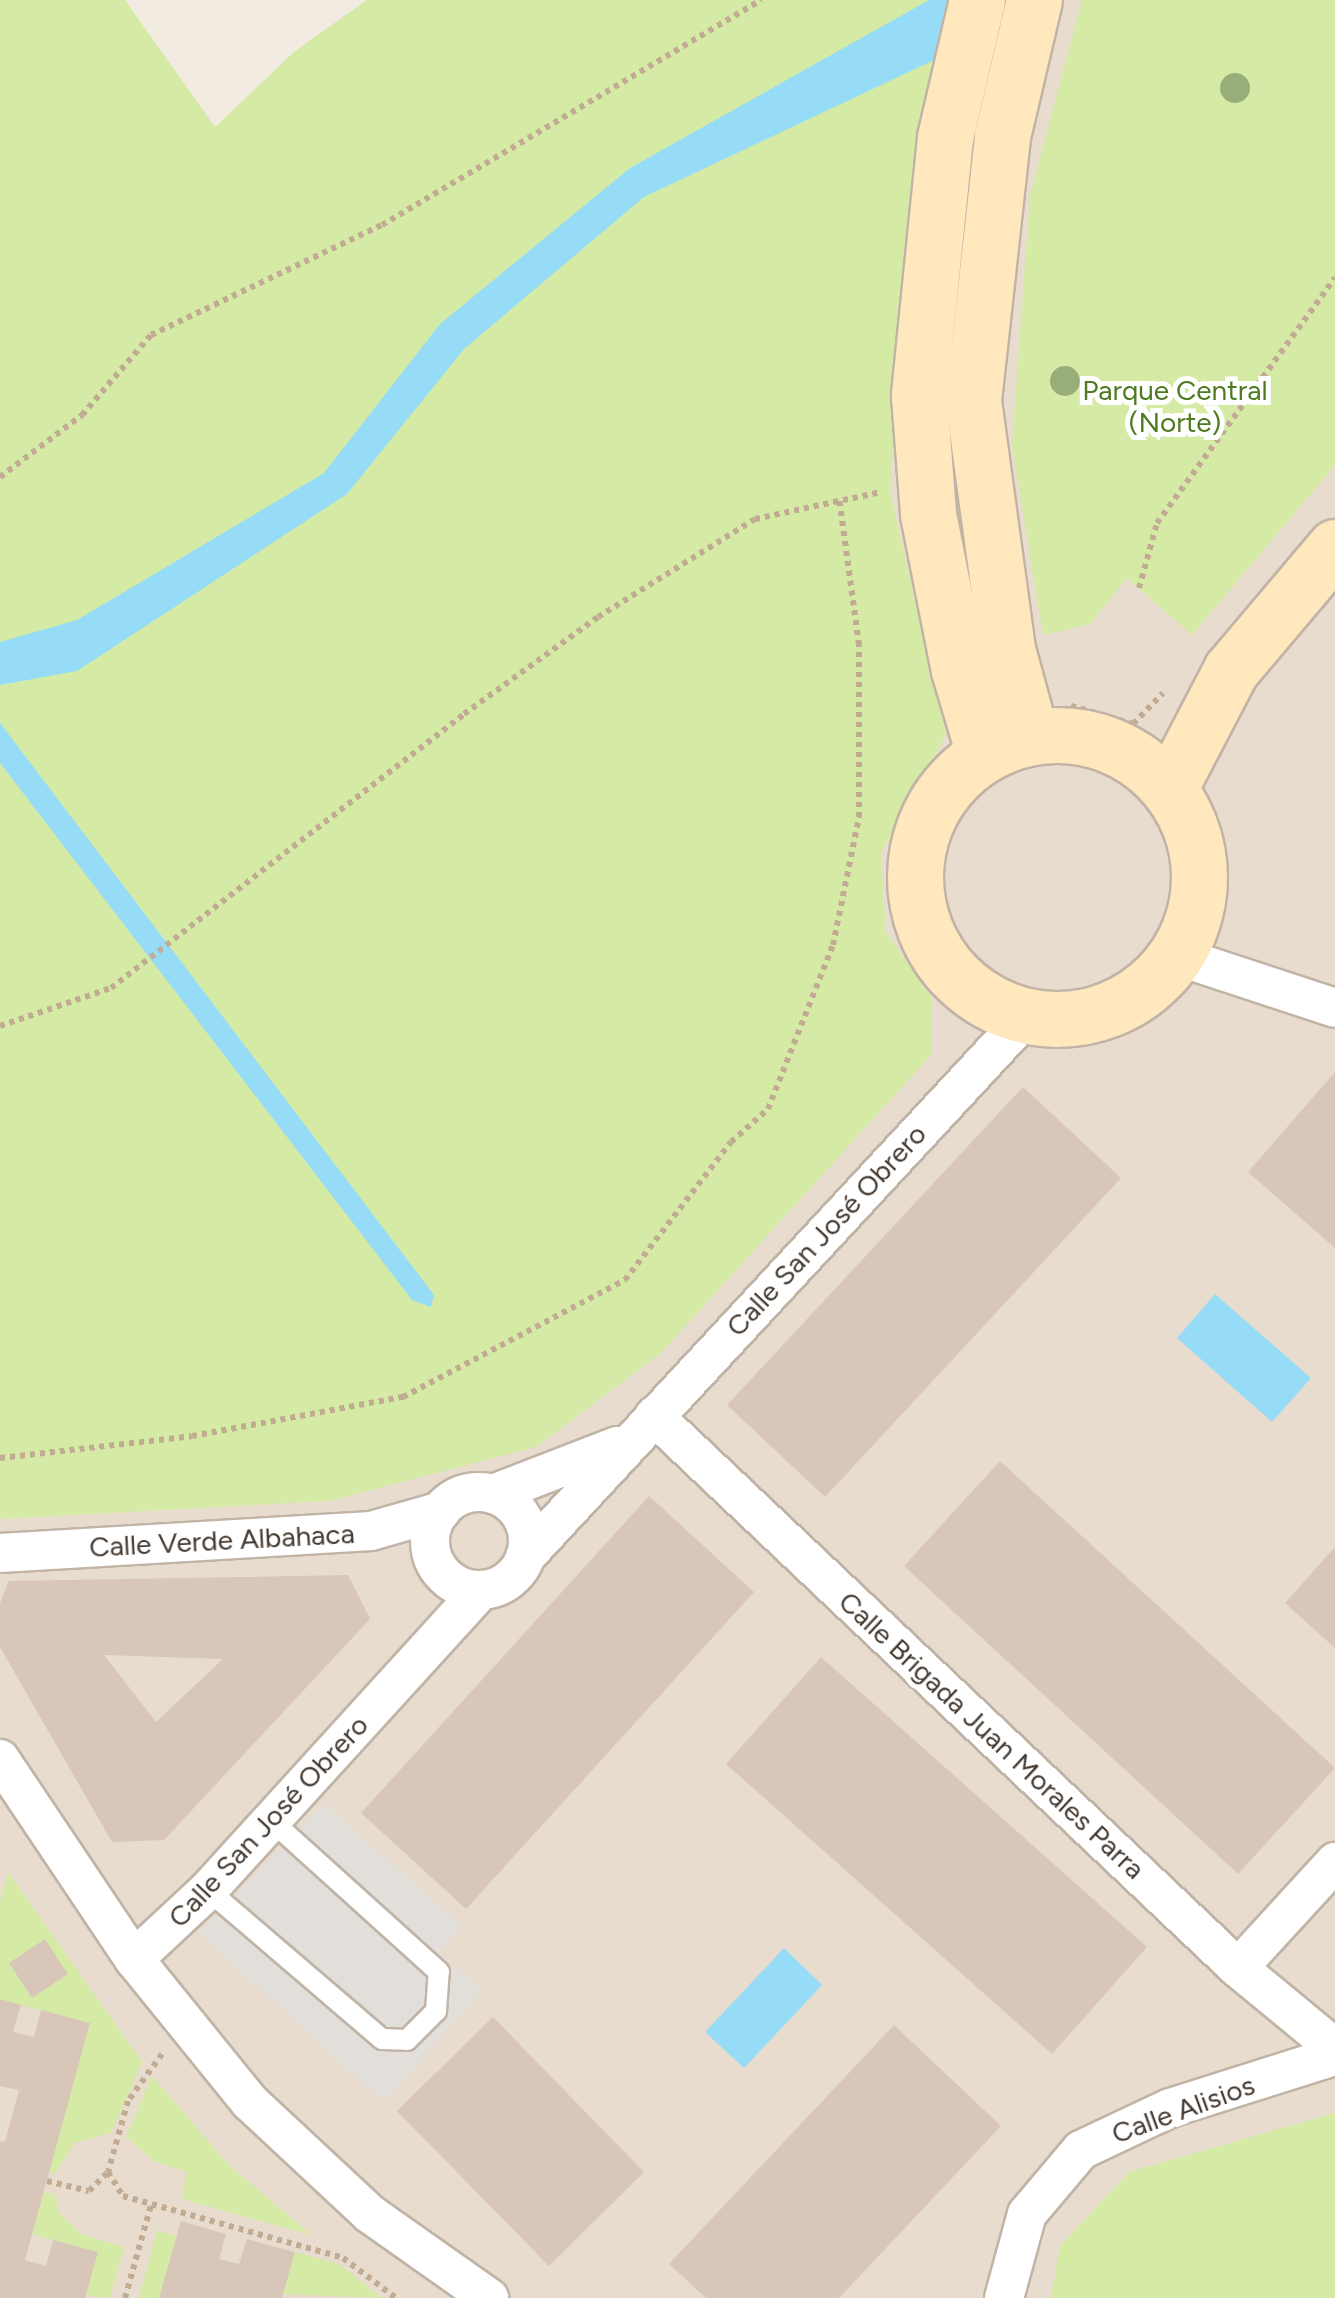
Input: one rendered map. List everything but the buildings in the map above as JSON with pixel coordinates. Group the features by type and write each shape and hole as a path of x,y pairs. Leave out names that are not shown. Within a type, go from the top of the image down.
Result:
{"street":[{"path":"976,0 945,138 919,396 926,488 959,670 1025,728 1117,745 1158,773 1201,860 1197,910 1177,956 1131,1000 1092,1016 1026,1016 997,1008 956,979 926,934 914,886 920,836 936,800 1025,728"},
{"path":"1025,728 1008,650 973,400 1002,136 1034,0"},
{"path":"1169,789 1230,670 1335,547"},
{"path":"1177,956 1335,1008"},
{"name":"Calle San José Obrero","path":"525,1557 624,1444 1026,1016"},
{"name":"Calle Brigada Juan Morales Parra","path":"654,1416 1238,1968 1335,2048"},
{"name":"Calle San José Obrero","path":"493,1494 624,1444"},
{"path":"474,1492 493,1494 522,1518 525,1557 516,1574 480,1591 440,1573 431,1530 441,1511 474,1492"},
{"name":"Calle Verde Albahaca","path":"0,1553 371,1532 441,1511"},
{"name":"Calle San José Obrero","path":"134,1959 208,1890 480,1591"},
{"path":"0,1759 134,1959 188,2028 305,2157 370,2214 488,2298"},
{"path":"1238,1968 1335,1862"},
{"name":"Calle Alisios","path":"1004,2298 1027,2214 1081,2150 1170,2108 1335,2056"}],"lane":[{"path":"208,1890 382,2038 407,2040 436,2011 439,1972 271,1820"}],"path":[{"path":"0,477 82,416 151,335 382,225 761,0"},
{"path":"1139,588 1157,523 1335,278"},
{"path":"0,1026 111,988 598,617 755,519 840,498 926,488"},
{"path":"0,1458 192,1436 403,1397 626,1280 731,1142 768,1109 832,945 860,817 859,645 840,498"},
{"path":"1025,728 1071,706 1134,724 1170,685"},
{"path":"47,2181 88,2191 108,2172 128,2101 150,2066 188,2028"},
{"path":"108,2172 123,2196 342,2258 396,2298"},
{"path":"125,2298 150,2204"}],"shaded area":[{"path":"947,0 1335,0 1335,2298 0,2298 0,1519 329,1501 931,996 886,932 881,853 946,735 890,491 916,142"},
{"path":"323,1803 462,1926 439,1953 481,1991 384,2102 199,1933"}],"green space":[{"path":"0,0 125,0 215,127 295,51 367,0 947,0 916,142 890,491 946,735 881,853 886,932 931,996 931,1055 661,1353 536,1447 329,1501 0,1519"},
{"name":"Parque Central (Norte)","path":"1082,0 1335,0 1335,465 1192,635 1127,578 1090,624 1043,635 1012,445 1030,196"},
{"path":"8,1872 142,2062 111,2133 74,2143 55,2174 49,2172 89,2024 0,1999 0,1902"},
{"path":"152,2076 228,2164 311,2235 182,2199 187,2172 154,2161 126,2137"},
{"path":"1335,2113 1335,2298 1051,2298 1060,2246 1129,2172"},
{"path":"44,2192 54,2194 59,2213 81,2234 124,2247 110,2298 86,2295 97,2252 32,2234"},
{"path":"157,2231 176,2236 159,2298 139,2298"},
{"path":"295,2252 339,2264 382,2298 283,2294"}],"water":[{"path":"929,0 947,0 934,60 644,197 464,349 347,494 77,671 0,685 0,642 77,620 324,473 440,324 630,168"},
{"path":"0,723 434,1295 431,1307 412,1300 0,763"},
{"path":"1215,1294 1311,1378 1272,1422 1177,1338"},
{"path":"784,1948 822,1985 744,2068 705,2032"}]}
